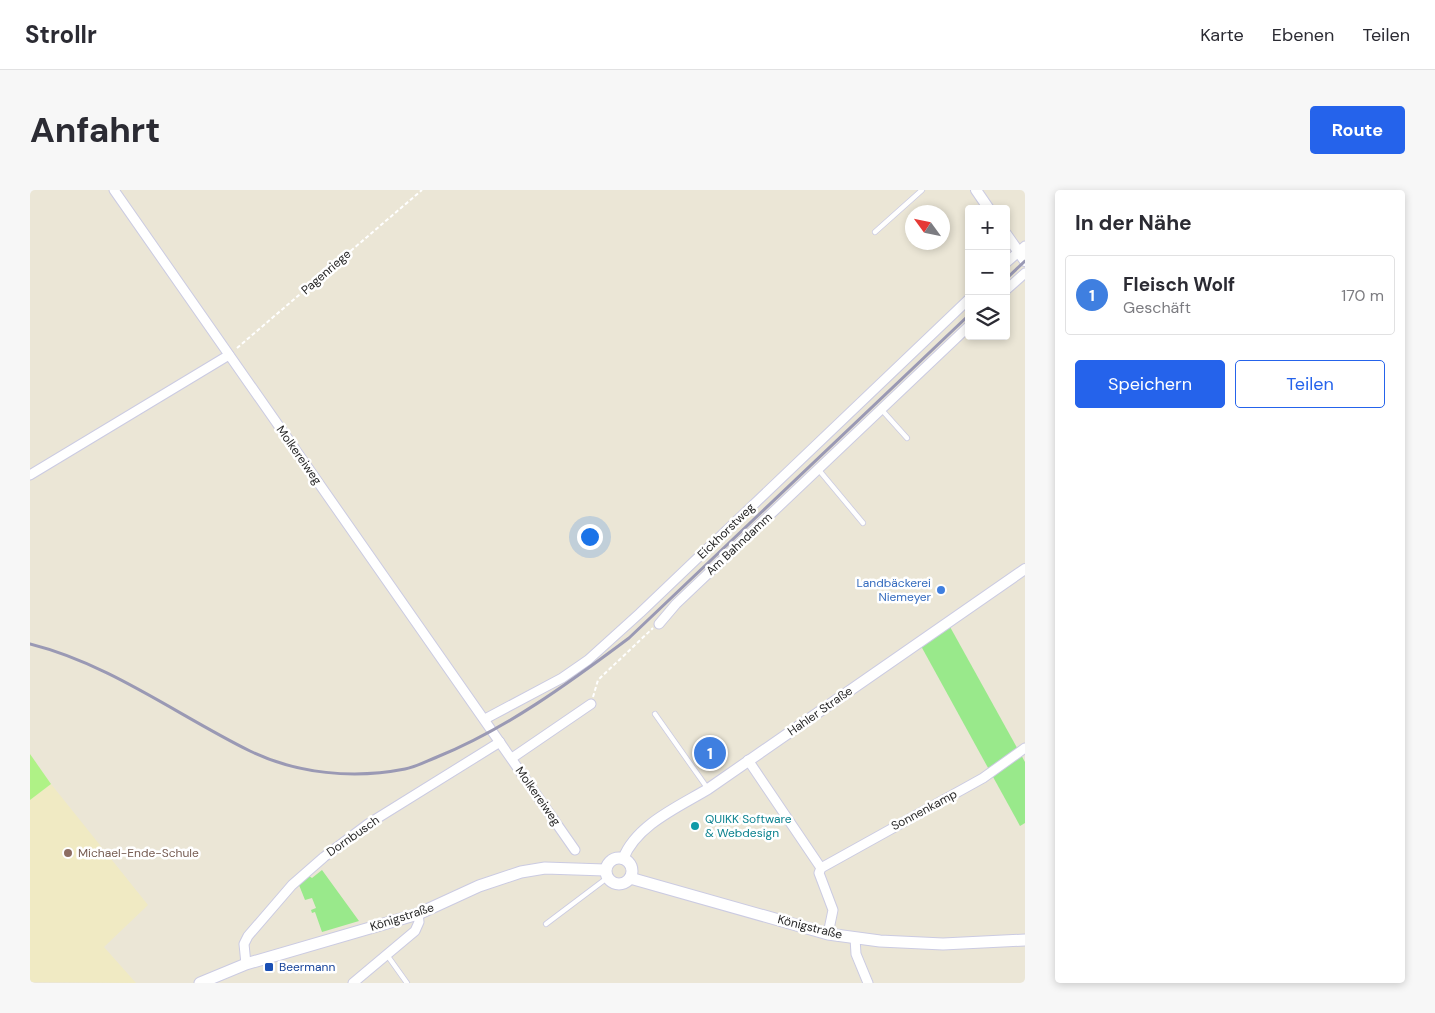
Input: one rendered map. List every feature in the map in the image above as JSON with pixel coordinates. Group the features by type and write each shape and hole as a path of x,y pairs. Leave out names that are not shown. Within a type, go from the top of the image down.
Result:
{"main road":[{"path":"614,859 623,859 630,865 630,878 619,884 606,874 614,859"},
{"name":"Königstraße","path":"200,983 246,964 418,914 479,886 520,872 545,868 606,874"},
{"name":"Königstraße","path":"630,878 828,934 880,942 943,944 1025,940"}],"street":[{"name":"Molkereiweg","path":"114,190 485,719"},
{"path":"976,190 986,205"},
{"path":"1010,238 1022,249 1025,261"},
{"path":"1010,260 1022,249"},
{"path":"1010,286 1025,273"},
{"name":"Eickhorstweg","path":"485,719 562,678 588,660 640,613 965,303"},
{"name":"Am Bahndamm","path":"658,624 676,604 965,330"},
{"path":"30,476 229,355"},
{"name":"Hahler Straße","path":"623,859 635,837 708,789 1025,569"},
{"path":"512,758 591,704"},
{"path":"485,719 500,742"},
{"name":"Molkereiweg","path":"500,742 576,850"},
{"name":"Dornbusch","path":"246,964 244,944 248,936 298,879 368,824 500,742"},
{"name":"Sonnenkamp","path":"821,868 983,778 1025,748"},
{"path":"748,760 821,868 819,873 833,910 828,934"},
{"path":"353,983 415,931 420,922 418,914"},
{"path":"855,938 856,954 868,983"}],"lane":[{"path":"875,232 922,190"},
{"path":"881,409 907,438"},
{"path":"818,469 863,523"},
{"path":"655,714 708,789"},
{"path":"546,924 606,874"},
{"path":"386,954 408,983"}],"path":[{"name":"Pagenriege","path":"229,355 422,190"},
{"path":"591,704 598,680 658,624"}],"shaded area":[{"name":"Michael-Ende-Schule","path":"51,784 148,905 104,947 136,983 30,982 30,800"}],"green space":[{"path":"949,625 1025,762 1025,823 1020,826 921,646"},
{"path":"30,754 51,784 30,800"},
{"path":"322,870 359,921 322,932 315,912 312,913 311,910 316,908 312,898 305,900 299,885 309,876 312,878"}],"railway":[{"path":"1010,275 1025,261"},
{"path":"30,644 88,664 116,677 223,737 268,759 306,769 346,774 386,772 413,767 463,746 512,719 560,688 629,638 965,319"}],"place":[{"name":"Landbäckerei Niemeyer","path":"941,590"},
{"name":"Fleisch Wolf","path":"710,753"},
{"name":"QUIKK Software & Webdesign","path":"695,826"},
{"name":"Michael-Ende-Schule","path":"68,853"},
{"name":"Beermann","path":"269,967"}]}
